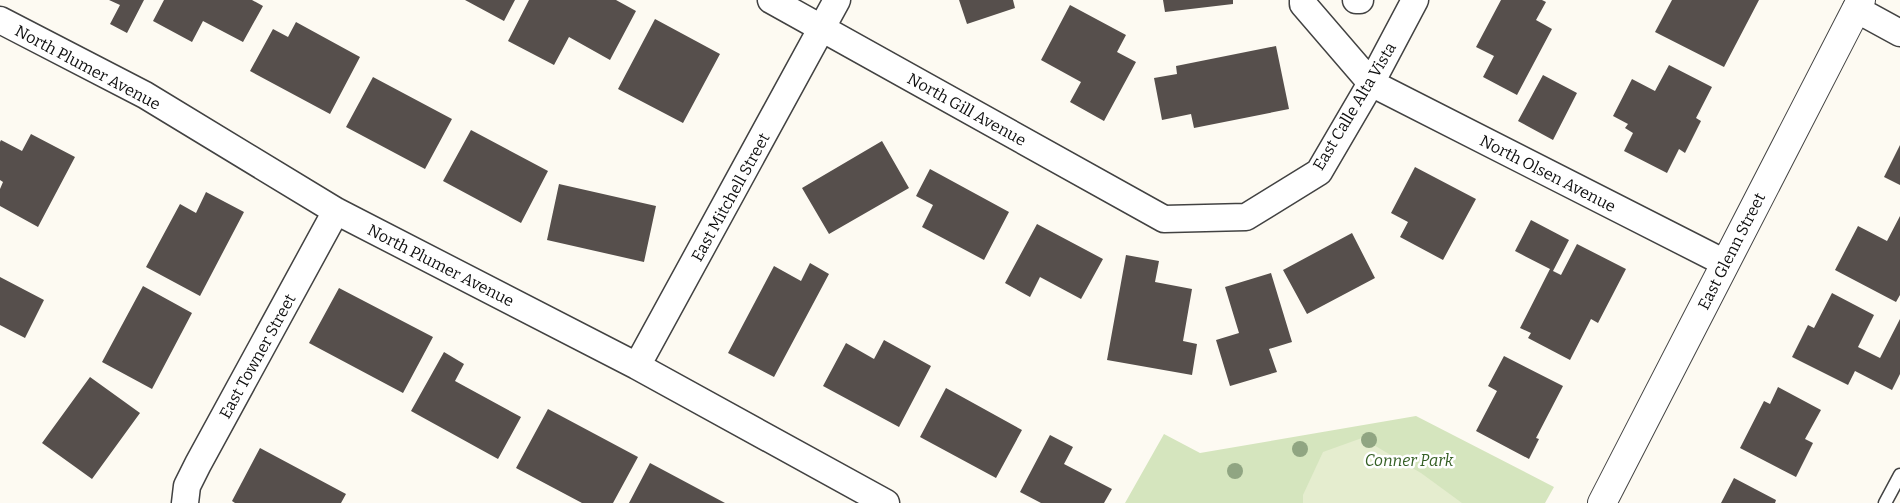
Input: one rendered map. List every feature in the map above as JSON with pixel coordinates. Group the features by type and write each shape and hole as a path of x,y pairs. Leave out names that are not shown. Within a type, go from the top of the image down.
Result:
{"street":[{"name":"North Gill Avenue","path":"770,0 822,27 1164,219"},
{"name":"East Mitchell Street","path":"637,366 837,0"},
{"path":"1303,0 1304,4 1371,83"},
{"name":"East Calle Alta Vista","path":"1164,219 1246,217 1318,172 1371,83 1414,0"},
{"path":"1859,5 1900,33"},
{"name":"East Glenn Street","path":"1602,503 1859,5"},
{"name":"North Plumer Avenue","path":"0,20 145,95 336,211 637,366 886,503"},
{"name":"North Olsen Avenue","path":"1371,83 1726,263"},
{"name":"East Towner Street","path":"185,503 187,486 198,464 336,211"}],"lane":[{"path":"1885,503 1900,475"}],"green space":[{"name":"Conner Park","path":"1416,416 1554,487 1545,503 1125,503 1164,434 1200,453"},
{"path":"1362,438 1421,473 1462,503 1303,503 1303,495 1323,452"}],"building":[{"path":"109,0 144,0 127,33 110,24 120,5"},
{"path":"164,0 252,0 263,6 243,42 203,21 192,42 153,21"},
{"path":"465,0 515,0 504,21"},
{"path":"529,0 616,0 636,11 610,60 569,37 554,65 508,41"},
{"path":"959,0 1013,0 1015,8 967,24"},
{"path":"1163,0 1233,0 1233,4 1165,12"},
{"path":"1501,0 1542,0 1546,2 1536,20 1552,29 1517,95 1483,77 1494,56 1476,47"},
{"path":"1672,0 1759,0 1724,67 1655,32"},
{"path":"1070,5 1126,35 1117,52 1136,62 1104,121 1070,102 1081,82 1041,60"},
{"path":"655,19 720,54 683,123 618,89"},
{"path":"296,22 360,57 330,114 250,71 273,29 288,37"},
{"path":"1276,46 1289,109 1194,128 1191,114 1162,120 1154,78 1177,74 1176,66"},
{"path":"1669,65 1712,87 1696,118 1701,121 1685,153 1679,149 1667,173 1624,151 1633,133 1625,128 1628,124 1613,116 1632,79 1655,91"},
{"path":"1543,75 1577,93 1553,140 1518,121"},
{"path":"373,77 452,119 425,169 346,127"},
{"path":"471,130 548,171 521,223 443,181"},
{"path":"31,134 75,157 38,227 0,206 0,189 3,182 0,180 0,142 1,140 22,151"},
{"path":"882,141 909,188 829,234 802,188"},
{"path":"1900,145 1900,185 1884,177"},
{"path":"1415,167 1476,199 1443,260 1400,237 1408,222 1391,213"},
{"path":"930,169 1009,212 984,260 922,227 933,205 916,196"},
{"path":"559,184 656,206 644,262 547,240"},
{"path":"206,192 244,212 200,296 146,267 180,204 196,213"},
{"path":"1900,216 1900,295 1896,302 1835,270 1858,226 1887,241"},
{"path":"1531,220 1569,240 1553,271 1561,275 1577,244 1626,269 1598,323 1591,319 1570,360 1528,338 1531,333 1520,328 1550,269 1515,251"},
{"path":"1037,224 1103,259 1081,299 1040,277 1030,297 1005,283"},
{"path":"1352,233 1375,278 1307,314 1283,270"},
{"path":"1126,255 1159,261 1155,282 1192,289 1183,341 1197,344 1192,375 1107,360"},
{"path":"810,263 829,274 774,377 728,353 774,266 801,281"},
{"path":"1271,273 1292,342 1269,349 1277,372 1230,386 1216,340 1239,333 1225,287"},
{"path":"0,277 44,300 25,338 0,325"},
{"path":"143,286 192,313 152,389 102,362"},
{"path":"339,288 433,337 403,393 309,343"},
{"path":"1832,293 1874,315 1858,347 1880,358 1900,319 1900,374 1892,390 1855,371 1848,385 1792,357 1808,325 1814,328"},
{"path":"884,340 931,366 899,427 823,386 846,343 874,359"},
{"path":"444,352 464,364 455,381 521,417 498,459 411,411"},
{"path":"1504,356 1563,386 1536,438 1539,439 1529,459 1476,431 1497,391 1488,386"},
{"path":"90,377 140,413 92,479 42,443"},
{"path":"1778,387 1821,410 1805,439 1813,443 1796,477 1740,448 1764,401 1770,404"},
{"path":"946,388 1022,430 996,478 920,437"},
{"path":"548,409 638,457 613,503 582,503 516,468"},
{"path":"1050,435 1073,447 1064,464 1112,489 1104,503 1041,503 1020,492"},
{"path":"260,448 346,494 341,503 235,503 232,501"},
{"path":"650,463 725,503 629,503"},
{"path":"1734,478 1776,500 1775,503 1721,503"}]}
